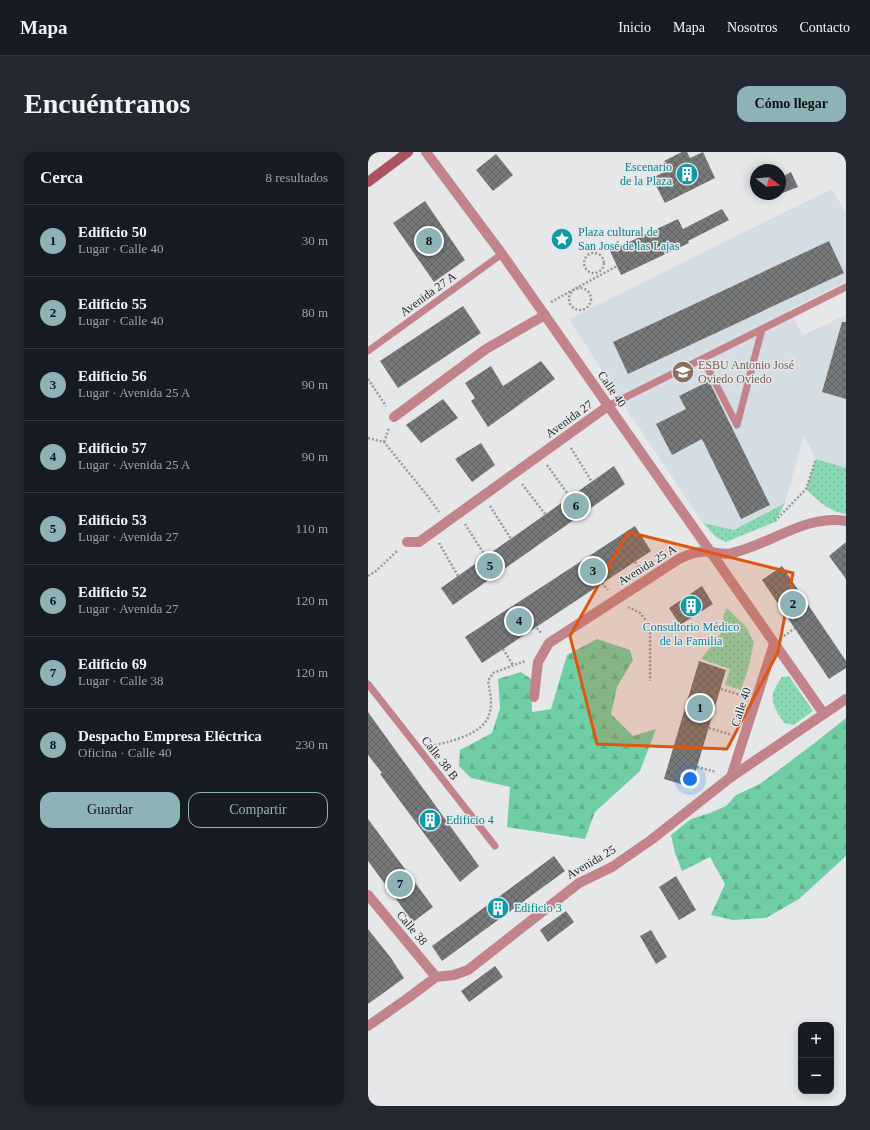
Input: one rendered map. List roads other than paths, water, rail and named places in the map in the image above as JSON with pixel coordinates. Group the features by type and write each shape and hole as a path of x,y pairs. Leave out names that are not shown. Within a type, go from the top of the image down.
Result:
{"main road":[{"path":"368,182 408,152"}],"street":[{"name":"Calle 40","path":"426,152 502,254 824,714"},
{"path":"394,417 486,349 542,312"},
{"name":"Avenida 27","path":"407,542 419,542 608,406"},
{"name":"Avenida 25 A","path":"534,697 538,662 549,643 679,559 692,553 710,551 721,554 730,554 745,550 808,524 839,520 846,521"},
{"name":"Calle 40","path":"731,777 774,644"},
{"name":"Avenida 25","path":"368,1026 436,977 454,975 468,970 579,883 612,867 651,840 731,777 846,699"},
{"name":"Calle 38","path":"368,895 436,977"}],"lane":[{"name":"Avenida 27 A","path":"368,351 502,254"},
{"name":"Avenida 27","path":"608,406 846,287"},
{"path":"703,359 737,424 762,329"},
{"name":"Calle 38 B","path":"368,684 495,846"}],"place":[{"name":"Escenario de la Plaza","path":"687,174"},
{"name":"Plaza cultural de San José de las Lajas","path":"562,239"},
{"name":"Despacho Empresa Eléctrica","path":"429,241"},
{"name":"ESBU Antonio José Oviedo Oviedo","path":"683,372"},
{"name":"Edificio 52","path":"576,506"},
{"name":"Edificio 53","path":"490,566"},
{"name":"Edificio 56","path":"593,571"},
{"name":"Edificio 55","path":"793,604"},
{"name":"Consultorio Médico de la Familia","path":"691,606"},
{"name":"Edificio 57","path":"519,621"},
{"name":"Edificio 50","path":"700,708"},
{"name":"Edificio 4","path":"430,820"},
{"name":"Edificio 69","path":"400,884"},
{"name":"Edificio 3","path":"498,908"}]}
